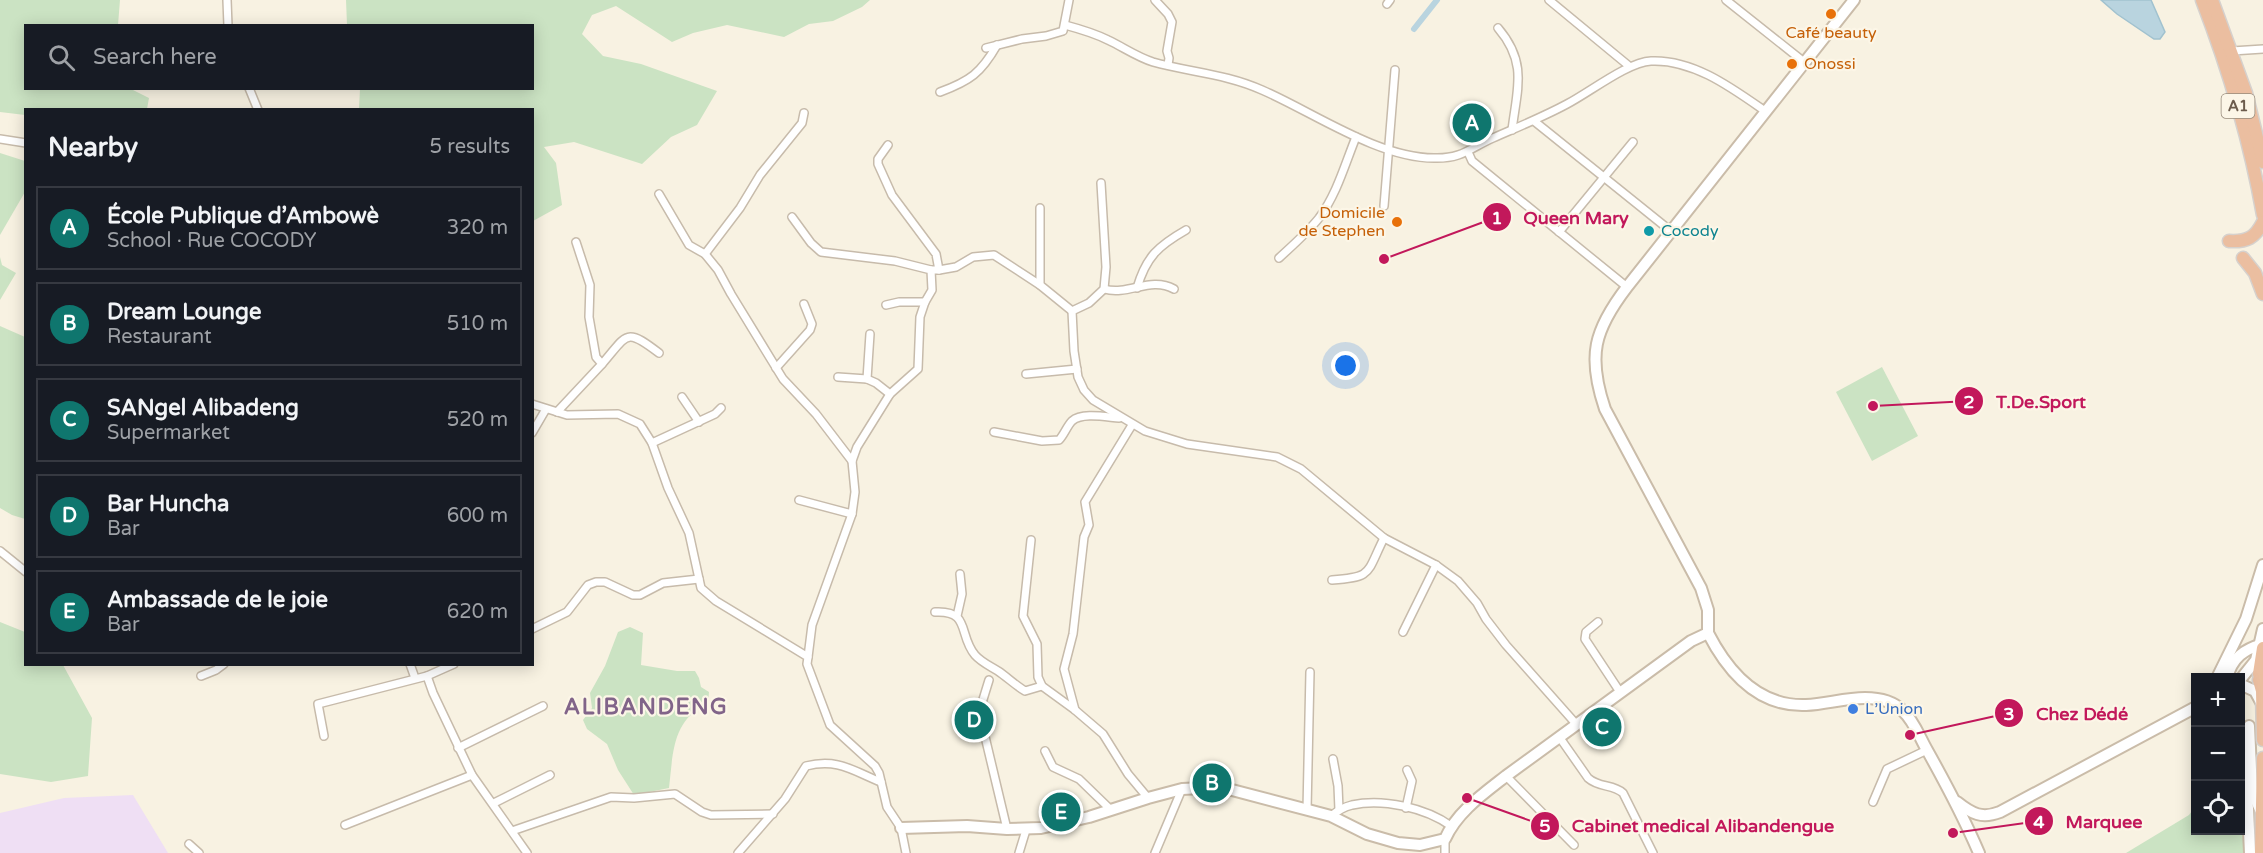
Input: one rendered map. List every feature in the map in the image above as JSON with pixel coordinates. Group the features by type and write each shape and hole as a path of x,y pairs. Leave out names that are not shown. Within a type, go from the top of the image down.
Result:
{"highway":[{"name":"A1","path":"2202,0 2234,90 2251,155 2263,215"},
{"name":"A1","path":"2212,0 2250,106 2263,162"},
{"path":"2229,241 2250,239 2258,233 2263,222"},
{"path":"2243,258 2254,273 2263,294"},
{"path":"2263,646 2261,677 2263,740"},
{"path":"2261,853 2263,758"}],"main road":[{"path":"1854,0 1610,309 1600,330 1595,363 1597,380 1605,409 1701,588 1708,610 1708,633 1734,673 1754,691 1772,700 1790,704 1812,704 1859,698 1879,699 1904,711 1954,800 1979,853"},
{"path":"2222,673 2246,619 2263,565"},
{"path":"2245,676 2256,660 2263,628"},
{"path":"901,828 967,826 1026,830 1062,824 1182,789 1203,788 1232,790 1307,810 1335,813 1357,830 1398,843 1420,845 1446,839 1451,826 1479,797 1691,641 1708,633"},
{"path":"2224,673 2238,656 2250,648 2263,646"},
{"path":"2245,681 2261,677"},
{"path":"2245,685 2255,691 2262,706"},
{"path":"1954,800 1971,814 1982,816 1995,814 2191,711"},
{"path":"2262,814 2252,792 2245,723 2263,730"},
{"path":"2245,781 2250,853"},
{"path":"1970,832 1982,816"}],"street":[{"path":"227,0 228,24"},
{"path":"986,48 1064,31 1069,0"},
{"path":"1155,0 1172,22 1167,51 1168,65"},
{"path":"1549,0 1629,66"},
{"path":"1726,0 1804,62"},
{"path":"1065,25 1095,34 1153,62 1246,83 1356,136 1390,149 1422,157 1434,158 1468,152 1596,88 1629,66 1653,61 1665,61 1687,67 1725,84 1765,111"},
{"path":"1498,28 1515,53 1520,73 1512,130"},
{"path":"940,92 967,81 976,74 987,63 997,45"},
{"path":"2232,51 2263,49"},
{"path":"1384,206 1395,70"},
{"path":"250,90 257,108"},
{"path":"705,254 740,208 760,175 802,123 804,113"},
{"path":"1534,121 1672,232"},
{"path":"1279,258 1303,236 1320,216 1343,173 1356,136"},
{"path":"0,139 24,142"},
{"path":"1559,232 1633,142"},
{"path":"888,145 878,159 878,164 892,195 936,254 932,290 920,317 918,369 890,393 857,447 852,461 855,492 852,514 812,625 807,664 830,725 875,766 879,773 887,807 901,828 906,853"},
{"path":"1468,152 1472,160 1627,287"},
{"path":"1072,311 1089,303 1104,289 1106,267 1101,183"},
{"path":"659,194 682,237 689,245 705,254 718,270 790,388 816,414 852,461"},
{"path":"1040,208 1040,285"},
{"path":"792,217 811,243 821,252 895,261 935,270 956,267 973,257 994,255 1040,285 1072,311 1077,369 1084,390 1093,400 1132,425 1187,444 1286,460 1311,476 1384,538 1448,572 1468,591 1506,645 1577,725"},
{"path":"1137,288 1147,261 1155,251 1186,231"},
{"path":"576,242 590,285 589,317 596,357 602,364"},
{"path":"1104,289 1114,292 1153,284 1167,285 1174,289"},
{"path":"886,305 899,302 925,302"},
{"path":"776,368 810,330 812,324 804,304"},
{"path":"867,379 870,334"},
{"path":"556,412 627,337 638,337 659,353"},
{"path":"1026,374 1077,369"},
{"path":"838,377 867,379 890,393"},
{"path":"682,397 699,422"},
{"path":"534,405 577,416 610,413 626,416 640,424 652,443 668,488 689,533 700,588 707,595 808,657"},
{"path":"652,443 715,414 721,408"},
{"path":"534,430 546,409"},
{"path":"994,432 1042,441 1059,441 1070,422 1076,418 1121,418"},
{"path":"1075,710 1064,669 1073,634 1084,537 1089,525 1085,502 1132,425"},
{"path":"799,500 852,514"},
{"path":"1332,580 1359,578 1366,574 1384,538"},
{"path":"1030,540 1023,616 1037,644 1038,677 1042,686 1103,734 1128,774 1148,798"},
{"path":"0,551 24,570"},
{"path":"1402,632 1436,565"},
{"path":"957,616 962,594 960,574"},
{"path":"534,628 567,612 588,585 596,582 605,582 633,595 640,595 663,583 699,579"},
{"path":"935,612 948,611 957,616 962,623 969,647 980,661 1025,691 1042,686"},
{"path":"1598,622 1586,632 1585,639 1620,692"},
{"path":"201,676 221,666"},
{"path":"411,666 416,678"},
{"path":"324,735 318,704 427,676 450,666"},
{"path":"1307,810 1310,672"},
{"path":"427,676 472,775 494,803 527,853"},
{"path":"989,680 981,706 982,724 1007,829"},
{"path":"458,748 543,706"},
{"path":"1560,738 1588,778 1600,786 1616,788 1623,793 1653,853"},
{"path":"1873,802 1887,769 1927,750"},
{"path":"1045,751 1053,767 1079,779 1111,810"},
{"path":"1333,759 1338,786 1335,813"},
{"path":"742,852 785,799 806,766 825,764 848,766 880,782"},
{"path":"1406,808 1412,781 1407,771"},
{"path":"345,825 472,775"},
{"path":"494,803 550,775"},
{"path":"1506,776 1574,845"},
{"path":"1155,853 1182,789"},
{"path":"512,831 611,797 634,798 675,794 702,812 711,815 772,814"},
{"path":"1335,813 1352,805 1372,803 1431,814 1451,826"},
{"path":"1019,853 1026,830"},
{"path":"1445,853 1446,839"},
{"path":"189,844 199,853"}],"shaded area":[{"path":"133,795 168,853 0,853 0,813 64,798"}],"green space":[{"path":"0,0 120,0 118,24 24,24 24,90 133,90 149,98 147,108 24,108 24,115 0,112"},
{"path":"346,0 870,0 862,7 833,21 809,24 784,37 727,25 693,33 672,42 616,6 592,15 582,34 603,56 641,64 717,91 697,125 671,137 642,164 574,142 544,147 556,163 562,205 534,220 534,108 359,108 360,90 534,90 534,24 347,24"},
{"path":"0,153 24,161 24,194 0,235"},
{"path":"0,257 2,265 16,273 0,300"},
{"path":"0,326 24,337 24,519 0,508"},
{"path":"1882,367 1918,436 1872,461 1836,392"},
{"path":"0,622 24,632 24,666 64,666 92,718 88,776 51,782 0,774"},
{"path":"630,627 643,633 641,665 677,671 695,671 701,687 709,692 708,704 687,719 676,739 669,788 634,795 618,770 607,744 587,729 583,720 592,708 590,693 605,666 618,632"},
{"path":"2256,782 2254,853 2126,853 2191,812 2191,835 2245,835 2245,785"}],"water":[{"path":"2101,0 2151,0 2165,32 2160,39 2154,39"}],"waterway":[{"path":"1414,29 1437,0"}],"place":[{"name":"Café beauty","path":"1831,14"},
{"name":"Onossi","path":"1792,64"},
{"name":"École Publique d’Ambowè","path":"1472,123"},
{"name":"Domicile de Stephen","path":"1397,222"},
{"name":"Cocody","path":"1649,231"},
{"name":"Queen Mary","path":"1384,259"},
{"name":"T.De.Sport","path":"1873,406"},
{"name":"L’Union","path":"1853,709"},
{"name":"Bar Huncha","path":"974,720"},
{"name":"SANgel Alibadeng","path":"1602,727"},
{"name":"Chez Dédé","path":"1910,735"},
{"name":"Dream Lounge","path":"1212,783"},
{"name":"Cabinet medical Alibandengue","path":"1467,798"},
{"name":"Ambassade de le joie","path":"1061,812"},
{"name":"Marquee","path":"1953,833"}],"district":[{"name":"ALIBANDENG","path":"646,707"}]}
